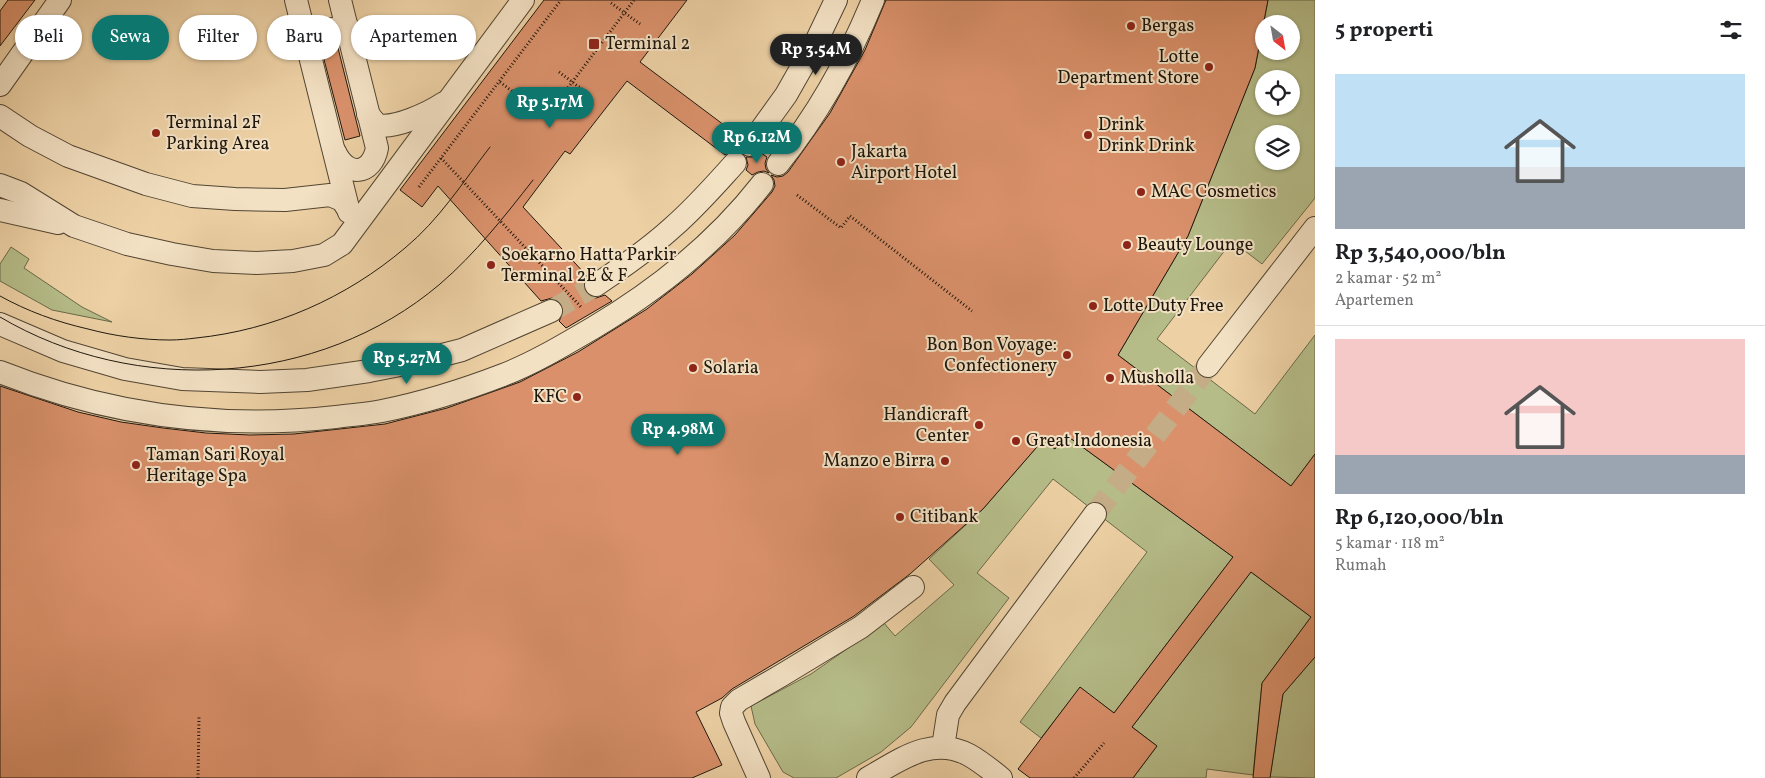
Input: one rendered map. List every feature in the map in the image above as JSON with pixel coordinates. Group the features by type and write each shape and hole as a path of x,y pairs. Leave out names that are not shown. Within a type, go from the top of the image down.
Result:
{"street":[{"path":"0,84 60,0"},
{"path":"296,0 300,15"},
{"path":"335,152 339,162 344,167 352,170 364,168 371,163 377,148 340,0"},
{"path":"0,210 74,226 127,244 213,261 257,263 314,258 333,251 346,238 523,0"},
{"path":"750,144 786,95 815,44 836,0"},
{"path":"778,164 815,115 839,74 873,0"},
{"path":"341,27 347,26"},
{"path":"311,60 348,209 350,223 346,238"},
{"path":"368,114 377,125 389,126 423,115 449,100"},
{"path":"0,116 30,136 68,156 146,184 192,196 235,199 284,200 330,196 342,200 348,209"},
{"path":"596,286 634,260 674,227 735,163"},
{"path":"0,372 25,382 75,397 128,410 186,419 240,422 304,420 381,411 441,395 504,374 561,346 620,312 662,282 712,240 762,184"},
{"path":"0,185 21,193 74,226"},
{"path":"1208,366 1315,228"},
{"path":"0,324 63,351 125,369 182,378 260,382 307,380 415,362 462,350 551,312"},
{"path":"943,747 948,715 955,703 1095,514"},
{"path":"759,778 734,722 731,713 732,707 739,700 861,627 913,587"},
{"path":"868,778 913,752 943,747 970,755 1001,778"}],"path":[{"path":"419,187 562,0"},
{"path":"500,82 546,118 634,0"},
{"path":"611,3 640,24"},
{"path":"559,72 587,93"},
{"path":"441,158 584,311"},
{"path":"797,195 841,228 850,216 972,311"},
{"path":"198,717 198,778"},
{"path":"1074,778 1104,743"}],"green space":[{"path":"1268,0 1315,0 1315,198 1262,264 1232,241 1157,339 1255,414 1315,335 1315,454 1291,486 1118,355 1188,236 1257,60 1300,60 1300,15 1265,15"},
{"path":"11,247 29,259 24,268 82,307 112,322 52,310 0,281 0,264"},
{"path":"1066,435 1233,557 1114,713 1080,688 1041,738 1020,722 1147,552 1053,479 977,573 1009,598 911,727 881,752 836,778 794,778 783,772 755,724 751,706 811,674 884,623 895,636 954,585 929,559 983,509 1043,440 1055,449"},
{"path":"1251,572 1311,617 1262,683 1253,775 1207,769 1206,778 1133,778 1157,746 1132,727"},
{"path":"1315,657 1315,778 1270,777 1283,694"}],"building":[{"path":"8,0 35,0 24,15 15,15 15,26 0,46 0,11"},
{"path":"544,0 687,0 640,62 740,137 737,143 738,150 731,151 725,155 627,81 570,154 565,151 523,207 587,276 583,285 585,293 596,298 605,295 612,301 566,328 559,321 564,312 563,306 559,301 552,298 541,301 438,186 422,207 400,190"},
{"path":"886,0 1268,0 1265,15 1255,15 1255,60 1257,60 1255,68 1188,236 1118,355 1291,486 1315,454 1315,657 1283,694 1270,778 1253,778 1262,683 1311,617 1251,572 1132,727 1157,746 1133,778 1030,778 1018,769 1080,687 1114,713 1233,557 1066,435 1055,449 1043,440 983,509 910,574 854,616 732,689 722,698 696,712 722,765 692,778 0,778 0,386 78,412 121,422 206,433 250,435 294,434 385,424 447,408 520,382 578,352 647,309 692,274 735,235 772,192 775,186 771,175 783,176 788,172 830,113 865,50"},
{"path":"324,60 341,60 360,136 345,140"},
{"path":"761,153 767,157 765,163 769,173 764,171 752,175 746,170 748,165 746,157 755,157"}],"tunnel":[{"path":"551,311 596,285"},
{"path":"1095,514 1208,366"}],"tram line":[{"path":"0,296 32,311 76,326 129,337 180,340 253,328 308,309 334,296 382,266 405,248 429,225 490,147"},
{"path":"0,317 53,343 109,360 167,369 225,369 283,361 339,344 392,318 440,284 477,247 533,180"}],"place":[{"name":"Bergas","path":"1131,26"},
{"name":"Terminal 2","path":"594,44"},
{"name":"Lotte Department Store","path":"1209,67"},
{"name":"Terminal 2F Parking Area","path":"156,133"},
{"name":"Drink Drink Drink","path":"1088,135"},
{"name":"Jakarta Airport Hotel","path":"841,162"},
{"name":"MAC Cosmetics","path":"1141,192"},
{"name":"Beauty Lounge","path":"1127,245"},
{"name":"Soekarno Hatta Parkir Terminal 2E & F","path":"491,265"},
{"name":"Lotte Duty Free","path":"1093,306"},
{"name":"Bon Bon Voyage: Confectionery","path":"1067,355"},
{"name":"Solaria","path":"693,368"},
{"name":"Musholla","path":"1110,378"},
{"name":"KFC","path":"577,397"},
{"name":"Handicraft Center","path":"979,425"},
{"name":"Great Indonesia","path":"1016,441"},
{"name":"Manzo e Birra","path":"945,461"},
{"name":"Taman Sari Royal Heritage Spa","path":"136,465"},
{"name":"Citibank","path":"900,517"}]}
